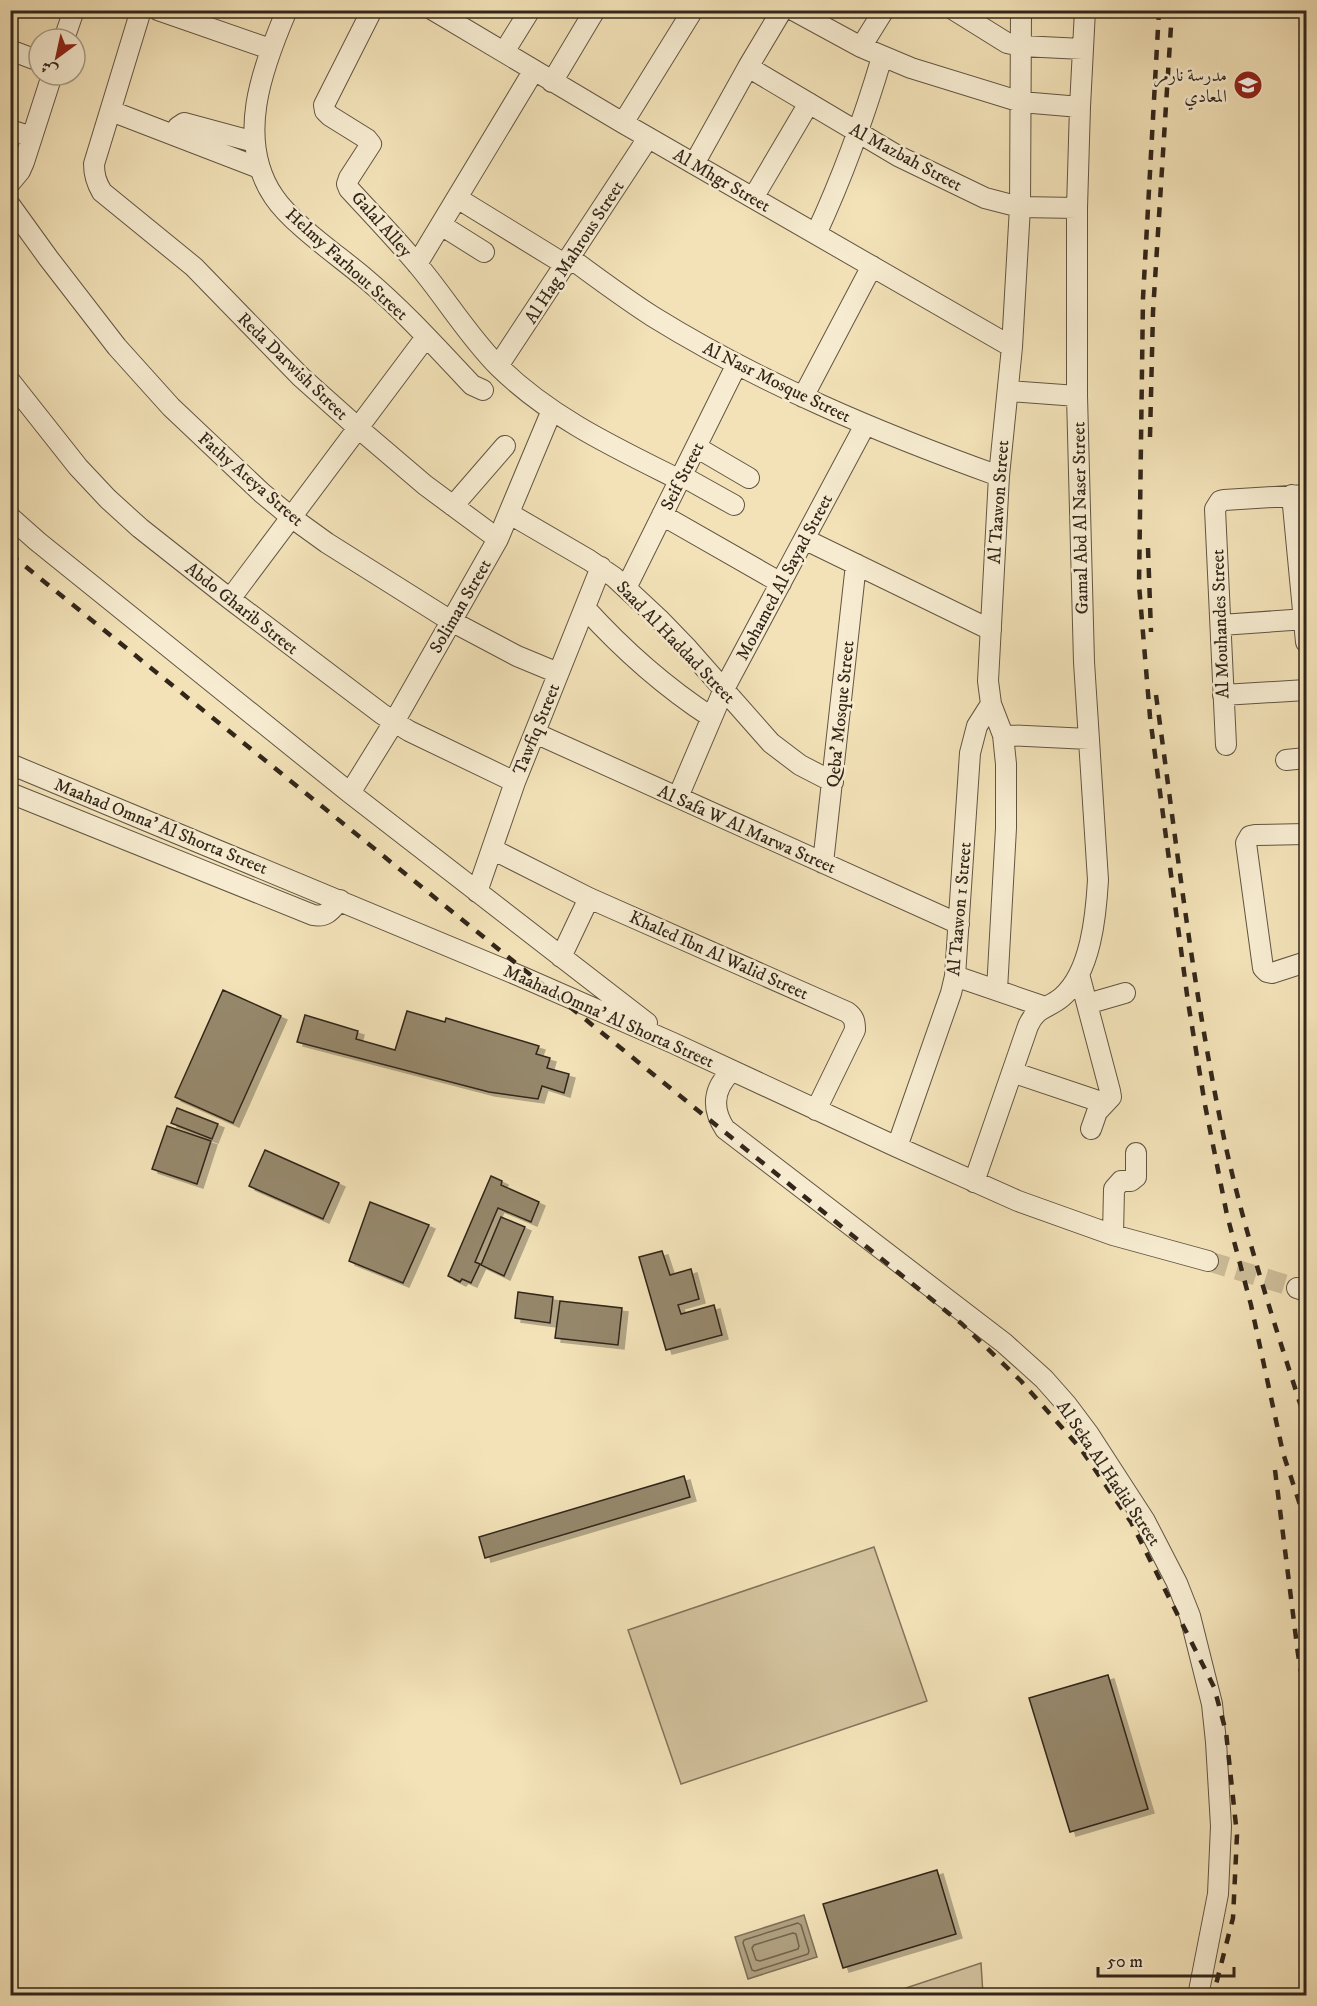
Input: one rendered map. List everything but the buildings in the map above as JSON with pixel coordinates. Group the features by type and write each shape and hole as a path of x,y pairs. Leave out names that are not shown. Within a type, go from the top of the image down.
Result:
{"street":[{"path":"68,27 74,10"},
{"path":"141,10 111,111 259,168"},
{"path":"158,10 270,49"},
{"name":"Helmy Farhout Street","path":"287,10 270,49 255,107 255,142 259,168 274,198 296,221 377,289 472,385 483,390"},
{"name":"Galal Alley","path":"372,10 324,102 324,108 330,116 369,141 370,147 349,178 348,187 417,264"},
{"name":"Al Mhgr Street","path":"433,10 648,138 1012,347"},
{"path":"504,52 530,10"},
{"path":"552,82 595,10"},
{"path":"623,123 693,10"},
{"path":"694,164 782,10"},
{"path":"793,10 861,47 911,68 1021,102 1080,107"},
{"path":"861,47 884,10"},
{"path":"954,10 997,38 1021,46 1083,49"},
{"name":"Al Taawon Street","path":"997,990 1006,828 1006,764 1003,735 991,704 988,681 999,476 1012,347 1020,207 1021,10"},
{"name":"Gamal Abd Al Naser Street","path":"974,1182 1032,1018 1037,1011 1063,997 1078,974 1093,928 1097,888 1084,662 1077,396 1077,208 1086,10"},
{"path":"10,50 27,56"},
{"path":"816,234 859,132 882,57"},
{"name":"Al Mazbah Street","path":"748,67 898,156 985,198 1020,207 1077,208"},
{"path":"534,70 417,264 498,366 552,410 597,438 734,504"},
{"path":"10,183 20,171 48,87"},
{"path":"753,198 809,103"},
{"name":"Reda Darwish Street","path":"111,111 94,164 96,183 102,192 194,267 301,377 357,427 453,506 498,539"},
{"path":"174,135 184,123 255,142"},
{"path":"10,130 32,137"},
{"name":"Al Hag Mahrous Street","path":"498,366 648,138"},
{"name":"Al Nasr Mosque Street","path":"457,198 568,261 651,315 737,364 865,425 999,476"},
{"name":"Fathy Ateya Street","path":"10,205 117,347 171,408 229,464 291,517 369,570 452,621 517,656 558,674"},
{"path":"441,225 484,252"},
{"path":"803,397 872,266"},
{"path":"230,599 426,337"},
{"name":"Seif Street","path":"626,588 737,364"},
{"name":"Abdo Gharib Street","path":"10,381 78,467 140,528 394,722 428,741 515,782"},
{"path":"1008,391 1077,396"},
{"name":"Soliman Street","path":"351,793 498,539 552,410"},
{"name":"Mohamed Al Sayad Street","path":"678,797 724,689 865,425"},
{"path":"453,506 505,446"},
{"path":"696,447 749,478"},
{"path":"1299,495 1306,642"},
{"name":"Al Mouhandes Street","path":"1226,745 1215,509 1224,500 1299,495"},
{"name":"Saad Al Haddad Street","path":"510,514 601,567 626,588 688,649 771,743 785,755 832,782"},
{"path":"662,515 781,583"},
{"path":"10,517 351,793 673,1043"},
{"path":"804,539 991,630"},
{"name":"Qeba' Mosque Street","path":"823,863 856,564"},
{"name":"Tawfiq Street","path":"477,892 515,782 601,567"},
{"path":"585,608 643,668 676,694 711,717"},
{"path":"1221,625 1305,619"},
{"path":"1223,694 1306,690"},
{"name":"Al Taawon 1 Street","path":"897,1147 955,976 970,753 977,726 991,704"},
{"name":"Al Safa W Al Marwa Street","path":"535,733 959,924"},
{"path":"1003,735 1089,739"},
{"path":"1286,760 1306,758"},
{"name":"Maahad Omna' Al Shorta Street","path":"10,764 340,900 673,1043 974,1182 1064,1219 1208,1261"},
{"path":"10,793 313,915 321,917 326,915 340,900"},
{"path":"1306,834 1255,835 1250,836 1246,843 1263,968 1272,973 1306,962"},
{"name":"Khaled Ibn Al Walid Street","path":"492,849 590,898 853,1016 855,1030 816,1110"},
{"path":"561,957 590,898"},
{"path":"1078,974 1111,1096 1097,1112 1091,1129"},
{"path":"955,976 1045,1007"},
{"path":"1087,1004 1125,993"},
{"name":"Al Seka Al Hadid Street","path":"732,1071 718,1088 716,1098 719,1120 725,1129 1024,1360 1067,1405 1088,1433 1162,1552 1190,1617 1212,1704 1216,1742 1221,1826 1220,1871 1216,1904 1198,1995"},
{"path":"1012,1072 1104,1103"},
{"path":"1113,1235 1114,1189 1121,1181 1135,1179 1137,1175 1136,1153"}],"shaded area":[{"path":"874,1547 927,1701 681,1784 628,1630"},
{"path":"981,1963 983,1995 883,1995 888,1994"}],"water":[{"path":"804,1915 817,1957 748,1979 735,1937"}],"tunnel":[{"path":"1208,1261 1297,1288"}],"railway":[{"path":"1159,10 1143,298 1139,585 1150,717 1188,1002 1205,1105 1227,1215 1251,1305 1283,1453 1306,1523"},
{"path":"1150,437 1153,312 1172,10"},
{"path":"1148,548 1151,632"},
{"path":"10,554 962,1324 1021,1381 1081,1449 1131,1522 1214,1687 1226,1732 1237,1835 1233,1918 1213,1996"},
{"path":"1156,695 1179,867 1215,1095 1235,1186 1306,1422"},
{"path":"1275,1470 1306,1702"}],"place":[{"name":"مدرسة نارمر المعادي","path":"1248,85"}]}
